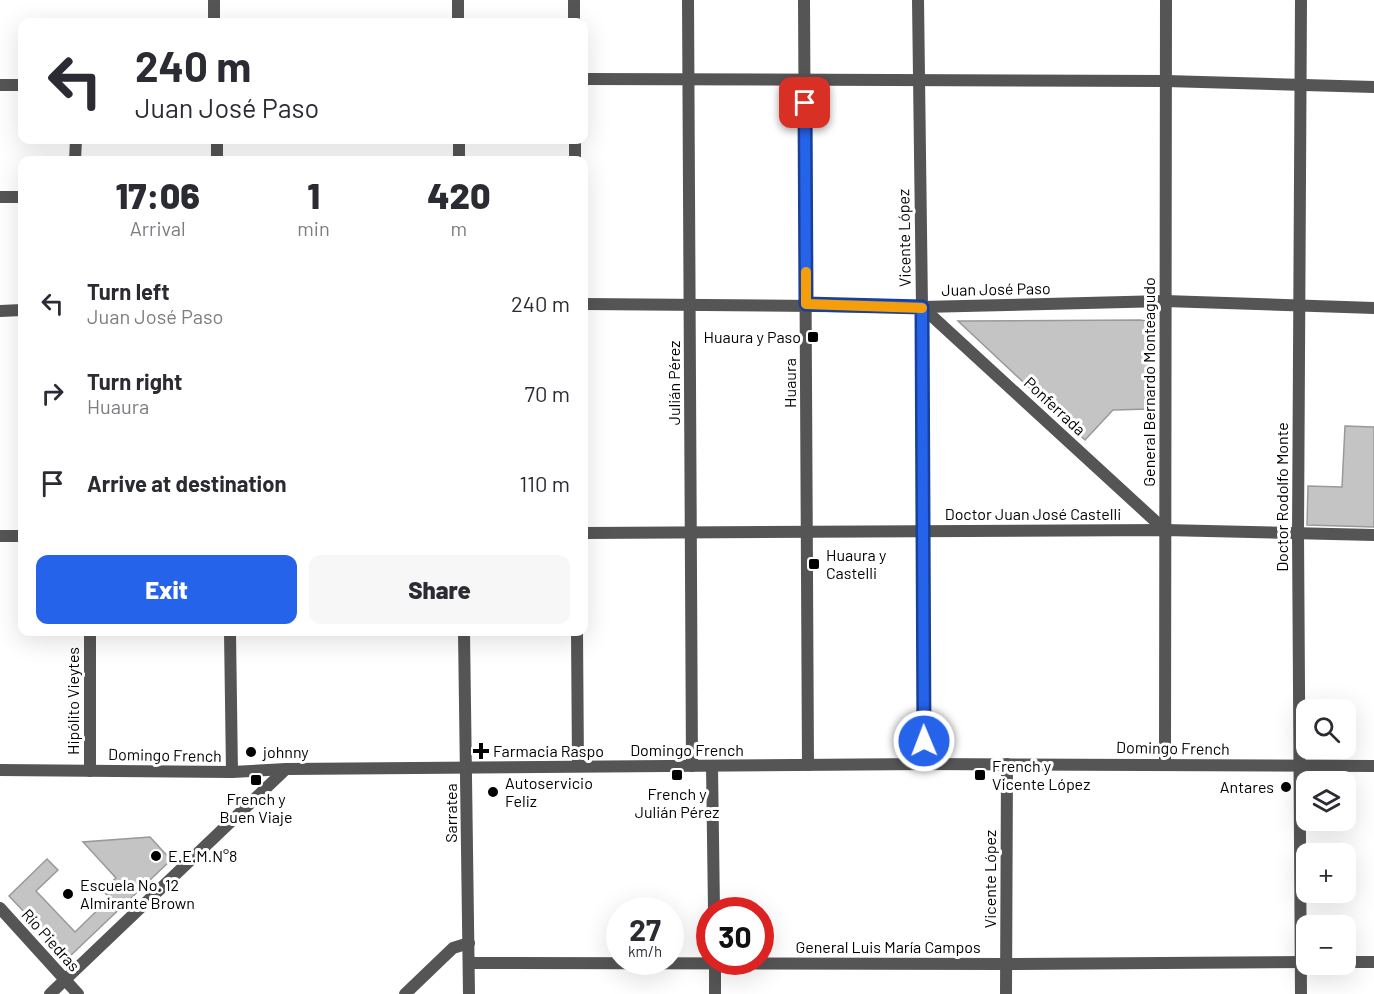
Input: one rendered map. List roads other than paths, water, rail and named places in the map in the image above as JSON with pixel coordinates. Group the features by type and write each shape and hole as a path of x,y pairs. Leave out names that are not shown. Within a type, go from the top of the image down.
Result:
{"street":[{"path":"214,0 214,18"},
{"path":"458,0 458,18"},
{"path":"574,0 574,18"},
{"name":"Julián Pérez","path":"688,0 692,766"},
{"name":"Huaura","path":"804,0 808,765"},
{"name":"Vicente López","path":"918,0 925,764"},
{"name":"General Bernardo Monteagudo","path":"1166,0 1166,763"},
{"name":"Doctor Rodolfo Monte","path":"1301,0 1298,534 1303,915"},
{"path":"588,79 1166,81 1374,87"},
{"path":"0,86 18,86"},
{"path":"0,197 18,197"},
{"name":"Juan José Paso","path":"588,304 806,304 922,307 1165,301 1374,308"},
{"name":"Ponferrada","path":"922,307 1165,530"},
{"path":"0,311 18,310"},
{"name":"Doctor Juan José Castelli","path":"588,532 1165,530 1374,536"},
{"path":"0,536 18,536"},
{"name":"Hipólito Vieytes","path":"90,636 90,771"},
{"path":"230,636 232,772"},
{"name":"Sarratea","path":"464,636 470,994"},
{"path":"577,636 578,766"},
{"name":"Domingo French","path":"0,770 232,772 286,769 468,767 1166,763 1374,766"},
{"name":"Vicente López","path":"1006,994 1007,765"},
{"path":"712,766 714,897"},
{"path":"50,994 286,769"},
{"name":"Río Piedras","path":"0,908 78,994"},
{"path":"405,994 453,948 469,943"},
{"name":"General Luis María Campos","path":"469,963 696,962"},
{"name":"General Luis María Campos","path":"774,962 1296,962"},
{"path":"1356,962 1374,962"},
{"path":"715,975 715,994"},
{"name":"Doctor Rodolfo Monte","path":"1301,994 1303,975"}],"place":[{"name":"Huaura y Paso","path":"813,337"},
{"name":"Huaura y Castelli","path":"814,564"},
{"name":"Farmacia Raspo","path":"481,751"},
{"name":"johnny","path":"251,752"},
{"name":"French y Julián Pérez","path":"677,775"},
{"name":"French y Vicente López","path":"980,775"},
{"name":"French y Buen Viaje","path":"256,780"},
{"name":"Antares","path":"1286,787"},
{"name":"Autoservicio Feliz","path":"493,792"},
{"name":"E.E.M.N°8","path":"156,856"},
{"name":"Escuela No. 12 Almirante Brown","path":"68,894"}]}
